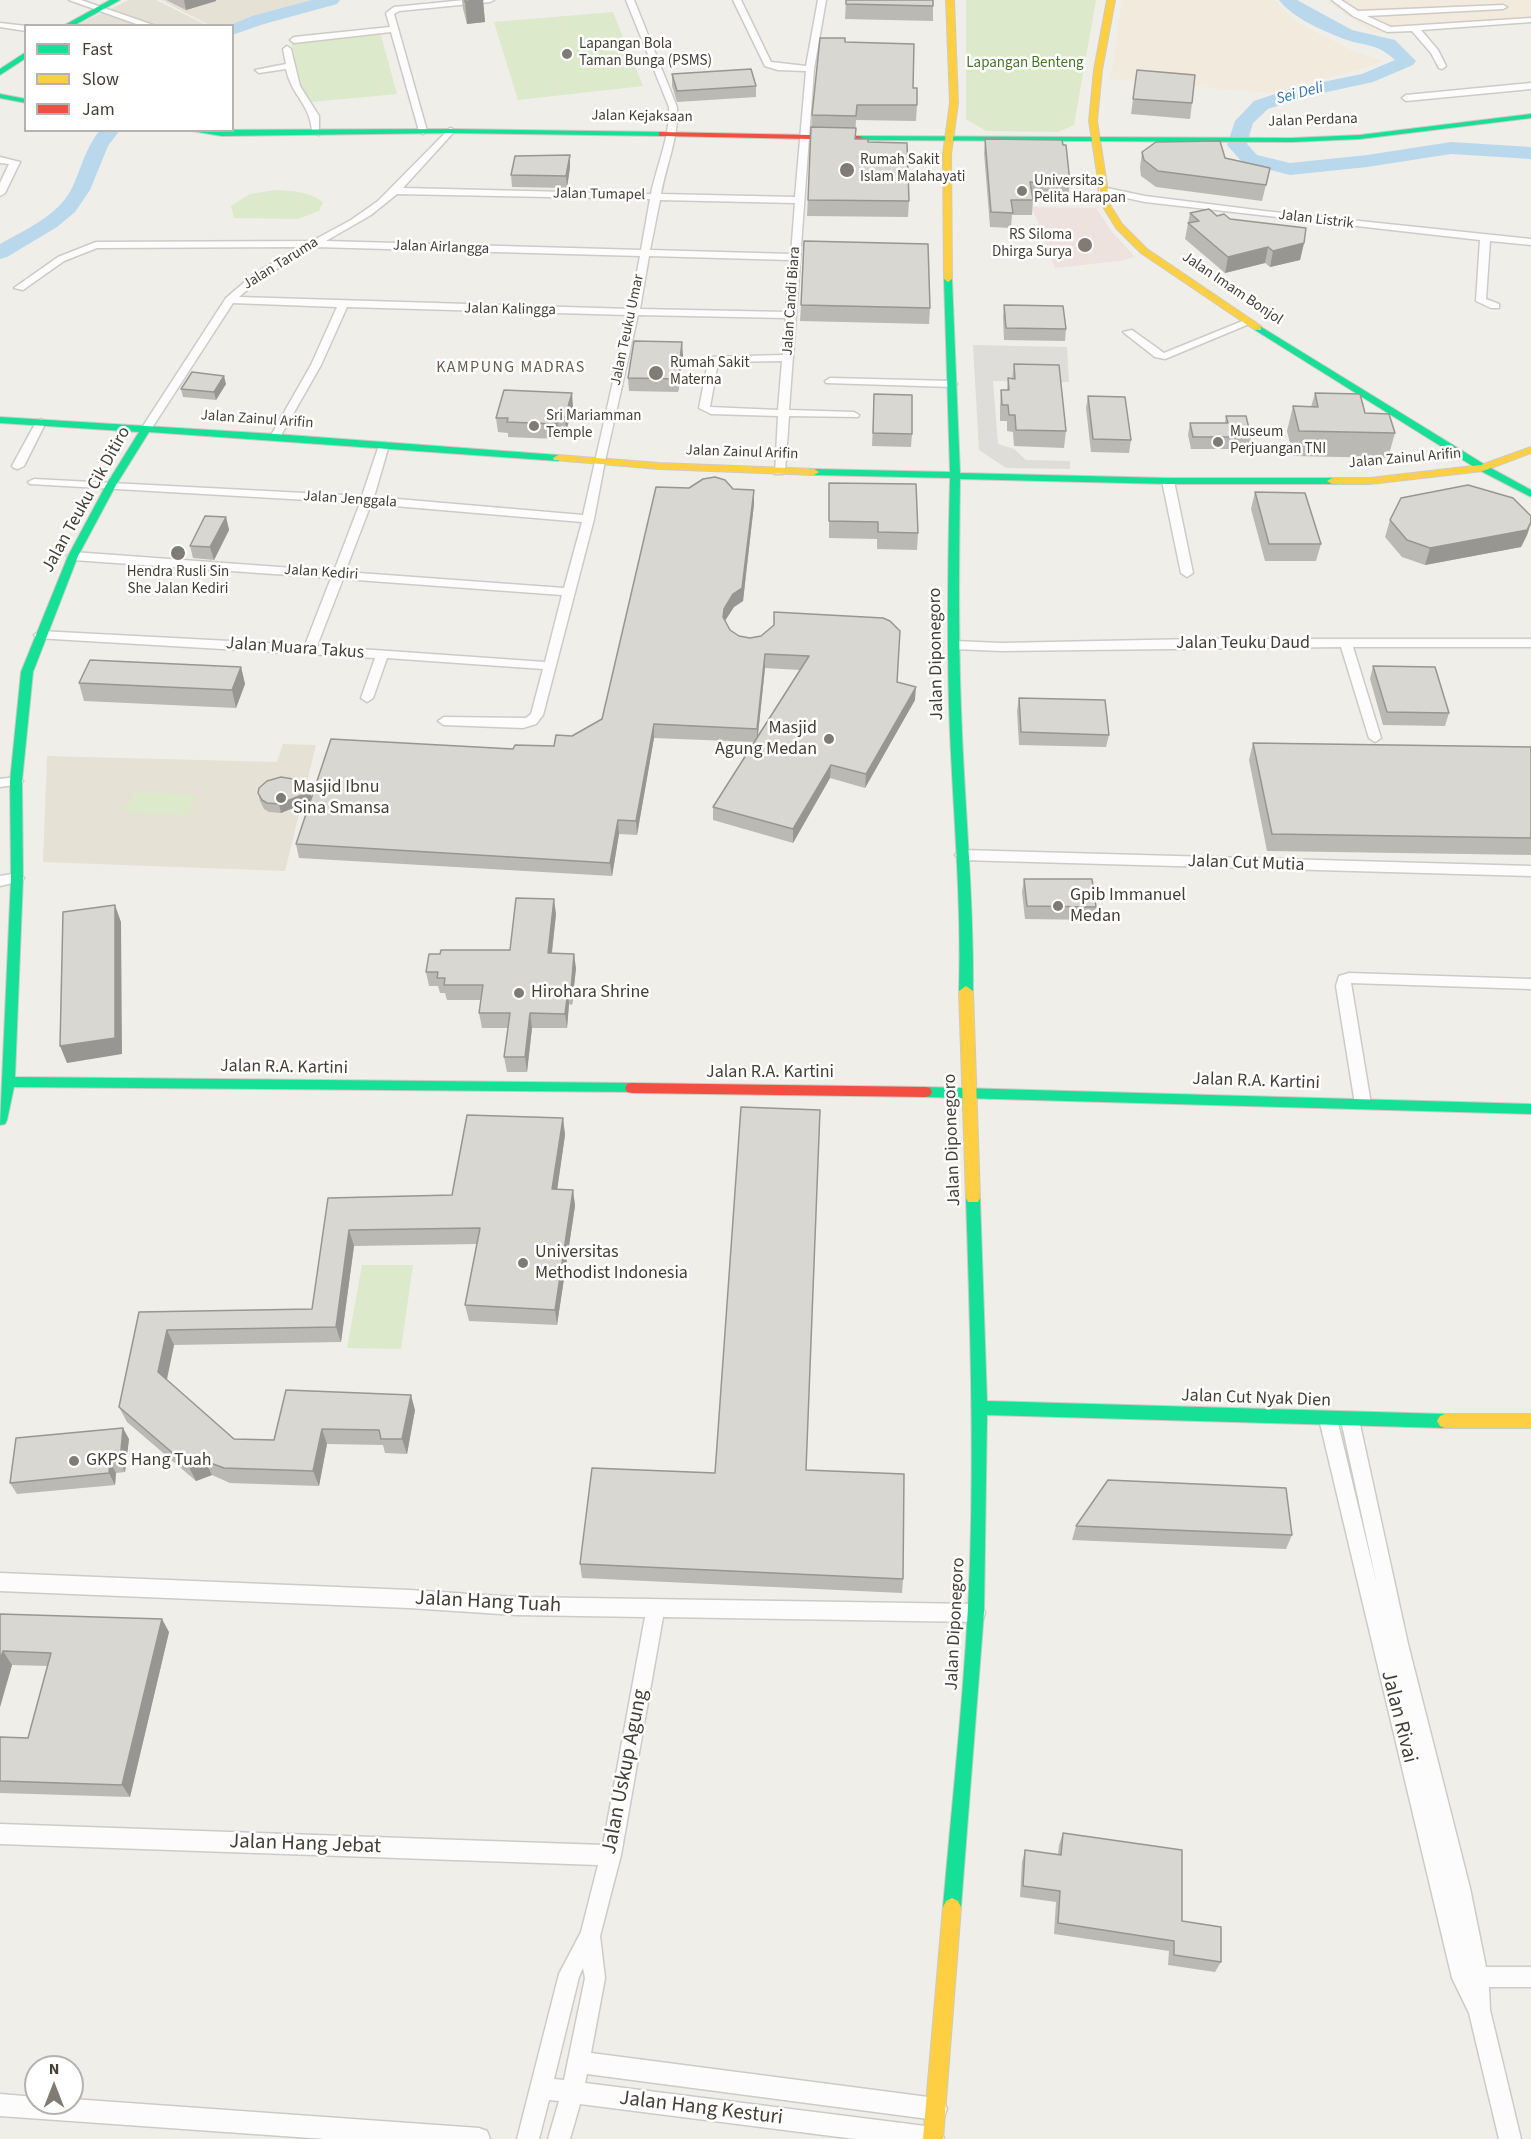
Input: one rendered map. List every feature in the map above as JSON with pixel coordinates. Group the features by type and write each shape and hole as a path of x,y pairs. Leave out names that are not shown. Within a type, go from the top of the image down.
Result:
{"main road":[{"path":"70,24 116,0"},
{"name":"Jalan Diponegoro","path":"933,2138 976,1613 980,1408 966,1027 967,945 955,707 953,582 955,472 947,255 949,138 954,103 950,0"},
{"name":"Jalan Imam Bonjol","path":"1111,0 1094,103 1095,138 1101,190 1106,205 1119,226 1139,247 1249,322 1483,468 1530,493"},
{"path":"4,67 24,55"},
{"path":"0,96 24,101"},
{"name":"Jalan Perdana","path":"1095,138 1292,140 1379,135 1531,116"},
{"name":"Jalan Kejaksaan","path":"206,132 222,134 450,131 805,137 1095,138"},
{"name":"Jalan Zainul Arifin","path":"0,420 275,437 730,470 955,472 1168,481 1199,476 1366,472 1425,467 1498,450 1531,436"},
{"name":"Jalan Teuku Cik Ditiro","path":"0,1120 8,1082 17,878 16,781 27,672 73,555 111,486 147,429"},
{"name":"Jalan Zainul Arifin","path":"955,472 1074,471 1370,481 1483,468 1531,450"},
{"path":"1518,456 1515,463 1516,479 1530,493"},
{"name":"Jalan R.A. Kartini","path":"8,1082 970,1092 1531,1109"},
{"name":"Jalan Cut Nyak Dien","path":"980,1408 1350,1420 1531,1421"}],"street":[{"path":"73,0 146,24"},
{"path":"423,131 390,14 397,9 490,0"},
{"name":"Jalan Teuku Umar","path":"444,721 523,724 531,721 537,715 588,519 634,312 655,196 672,133 673,107 630,0"},
{"path":"737,0 768,64 778,68 810,69"},
{"name":"Jalan Candi Biara","path":"779,469 810,69 822,0"},
{"path":"1336,0 1386,30 1531,20"},
{"path":"1497,0 1519,21"},
{"path":"1356,14 1503,7"},
{"path":"0,25 24,29"},
{"path":"294,40 394,29"},
{"path":"1417,29 1435,52 1442,66"},
{"path":"287,49 296,89 312,106 316,118 316,133"},
{"path":"259,70 291,66"},
{"path":"1406,98 1531,86"},
{"name":"Jalan Taruma","path":"147,429 240,288 276,264 355,222 397,191 450,131"},
{"path":"0,160 15,162 0,193"},
{"name":"Jalan Listrik","path":"1101,190 1144,199 1531,242"},
{"name":"Jalan Tumapel","path":"397,191 800,200"},
{"path":"1485,238 1481,301 1495,306"},
{"name":"Jalan Airlangga","path":"19,288 57,260 88,246 109,243 312,244 795,257"},
{"name":"Jalan Kalingga","path":"230,300 343,305 791,315"},
{"path":"275,437 316,365 343,305"},
{"path":"1128,332 1160,355 1165,356 1249,322"},
{"path":"788,358 713,359 704,408 711,411 855,416"},
{"path":"830,381 952,384"},
{"path":"18,466 41,422"},
{"path":"310,649 337,573 367,500 384,445"},
{"path":"1168,481 1188,573"},
{"name":"Jalan Jenggala","path":"34,482 367,500 588,519"},
{"name":"Jalan Kediri","path":"73,555 569,592"},
{"name":"Jalan Muara Takus","path":"40,635 310,649 549,666"},
{"name":"Jalan Teuku Daud","path":"955,645 1001,647 1196,643 1531,643"},
{"path":"1346,644 1375,738"},
{"path":"367,699 382,655"},
{"path":"0,783 16,781"},
{"name":"Jalan Cut Mutia","path":"962,855 1531,870"},
{"path":"0,881 17,878"},
{"path":"1363,1104 1343,986 1344,980 1349,978 1531,984"},
{"name":"Jalan Rivai","path":"1328,1419 1510,2139"},
{"name":"Jalan Rivai","path":"1350,1420 1399,1644 1460,1888 1470,1977"},
{"name":"Jalan Hang Tuah","path":"0,1582 410,1599 516,1606 656,1606 976,1613"},
{"name":"Jalan Uskup Agung","path":"528,2139 569,1974 590,1936 610,1856 656,1606"},
{"name":"Jalan Hang Jebat","path":"0,1834 610,1856"},
{"name":"Jalan Uskup Agung","path":"559,2139 579,2062 595,1978 590,1936"},
{"path":"1470,1977 1531,1977"},
{"name":"Jalan Hang Kesturi","path":"579,2062 936,2109"},
{"name":"Jalan Hang Kesturi","path":"540,2088 933,2138"},
{"path":"0,2105 479,2139"}],"shaded area":[{"path":"129,0 156,0 204,24 79,24"},
{"path":"161,0 318,0 234,26 207,24"},
{"path":"1122,0 1275,0 1296,22 1353,51 1382,61 1368,67 1270,93 1111,79"},
{"path":"1325,0 1531,0 1531,19 1382,33 1372,32"},
{"name":"RS Siloma Dhirga Surya","path":"1032,207 1096,208 1112,232 1135,257 1055,268"},
{"path":"973,345 1067,347 1069,382 993,381 998,444 1014,449 1026,460 1070,461 1070,469 1006,468 979,450"},
{"path":"283,744 316,745 285,871 43,862 47,756 277,762"}],"green space":[{"name":"Lapangan Benteng","path":"966,0 1096,0 1074,125 1058,132 986,131 966,119"},
{"name":"Lapangan Bola Taman Bunga (PSMS)","path":"613,12 643,86 518,100 494,22"},
{"path":"380,32 397,94 312,102 302,95 291,41"},
{"path":"276,190 306,194 323,202 319,211 298,219 234,218 231,206 250,194"},
{"path":"133,792 196,795 188,815 124,812"},
{"path":"362,1265 413,1265 401,1349 347,1348"}],"building":[{"path":"846,0 933,0 933,6 846,4"},
{"path":"820,38 845,38 845,42 914,44 913,88 917,88 917,105 857,105 856,116 812,115"},
{"path":"751,69 756,86 677,91 672,74"},
{"path":"1137,70 1195,75 1192,103 1133,99"},
{"name":"Rumah Sakit Islam Malahayati","path":"811,127 856,128 855,139 868,139 868,142 907,143 909,201 808,200"},
{"path":"985,139 1062,140 1063,145 1066,145 1070,183 1030,182 1033,200 1011,200 1013,213 991,212"},
{"path":"1220,141 1225,158 1270,168 1266,185 1158,171 1144,160 1142,152 1156,142"},
{"path":"570,155 566,176 511,175 515,156"},
{"path":"1209,209 1217,216 1224,214 1230,219 1306,228 1304,243 1273,251 1268,247 1228,257 1188,223 1199,221 1190,213"},
{"path":"804,241 928,244 930,308 801,305"},
{"path":"1004,305 1063,306 1066,329 1006,328"},
{"name":"Rumah Sakit Materna","path":"634,341 682,342 678,379 628,378"},
{"path":"1014,364 1059,365 1066,431 1016,430 1015,415 1009,415 1008,405 1002,405 1001,390 1009,390 1008,378 1015,379"},
{"path":"192,372 224,376 214,392 181,389"},
{"path":"504,390 572,393 565,417 557,417 555,424 507,422 508,418 496,418"},
{"path":"1315,393 1360,394 1365,413 1389,414 1395,433 1299,431 1293,406 1318,407"},
{"path":"874,394 912,395 912,434 873,433"},
{"path":"1088,396 1125,397 1131,440 1093,439"},
{"path":"1226,416 1246,416 1251,437 1193,437 1190,423 1228,423"},
{"path":"715,477 725,480 733,489 754,490 742,588 733,594 724,609 723,617 730,630 739,636 750,638 761,636 774,625 774,612 883,618 890,621 900,631 897,682 916,687 866,774 831,765 793,829 713,807 809,656 765,654 757,729 654,724 636,821 618,820 610,863 296,844 331,739 513,749 515,745 554,746 556,735 572,736 602,719 656,487 689,488 703,479"},
{"path":"829,483 916,484 918,533 878,532 878,522 829,521"},
{"path":"1468,485 1513,498 1531,516 1527,530 1430,548 1407,540 1390,520 1401,498"},
{"path":"1255,492 1305,493 1321,544 1269,544"},
{"path":"205,516 226,517 210,547 190,546"},
{"path":"90,660 241,667 232,690 79,683"},
{"path":"1373,666 1435,667 1449,713 1387,712"},
{"path":"1019,698 1105,700 1109,735 1021,732"},
{"path":"1253,743 1531,747 1531,838 1272,834"},
{"path":"281,777 293,779 310,792 279,804 262,800 258,793 259,788 267,781"},
{"path":"1024,879 1092,879 1096,907 1027,906"},
{"path":"516,898 554,899 548,953 574,954 571,990 568,990 565,1014 530,1013 525,1057 504,1057 510,1013 479,1013 483,985 444,985 445,978 437,978 438,972 426,972 429,954 440,954 441,950 510,950"},
{"path":"115,905 115,1038 60,1046 63,912"},
{"path":"741,1107 820,1110 806,1470 904,1474 903,1579 580,1564 592,1468 715,1473"},
{"path":"467,1115 563,1118 552,1189 573,1190 555,1310 465,1305 480,1228 349,1230 336,1327 167,1330 158,1372 234,1439 274,1440 286,1390 411,1395 402,1439 381,1439 379,1430 322,1429 313,1471 224,1468 205,1461 189,1467 119,1407 139,1312 312,1309 328,1198 452,1195"},
{"name":"GKPS Hang Tuah","path":"123,1428 120,1461 110,1462 109,1473 10,1483 16,1438"},
{"path":"1108,1480 1286,1488 1292,1535 1076,1526"},
{"path":"0,1614 162,1619 122,1785 0,1781 0,1737 28,1738 51,1653 3,1651 0,1660"},
{"path":"1063,1833 1182,1850 1182,1921 1221,1927 1221,1962 1174,1955 1174,1941 1058,1923 1060,1891 1023,1886 1025,1850 1061,1855"}],"waterway":[{"path":"234,29 258,20 331,0"},
{"name":"Sei Deli","path":"1288,0 1293,7 1346,34 1389,44 1407,61 1367,78 1299,92 1261,105 1244,121 1237,145 1250,159 1290,169 1367,161 1451,148 1531,153"},
{"path":"0,253 50,223 68,208 80,190 94,154 109,132"}],"traffic: fast":[{"path":"70,24 116,0"},
{"path":"0,73 24,55"},
{"path":"0,96 24,101"},
{"path":"859,138 1292,140 1360,137 1531,116"},
{"path":"206,132 222,134 450,131 662,134"},
{"path":"948,279 955,466 953,582 955,707 967,944 966,991"},
{"path":"1258,328 1483,468 1531,494"},
{"path":"0,420 558,458"},
{"path":"0,1120 8,1082 17,878 16,781 27,672 73,556 111,485 146,429"},
{"path":"814,472 1168,481 1332,481"},
{"path":"8,1082 632,1088"},
{"path":"925,1092 1531,1109"},
{"path":"952,1907 971,1686 978,1560 979,1405 973,1198"},
{"path":"980,1408 1445,1421"}],"traffic: slow":[{"path":"948,279 947,154 954,103 950,0"},
{"path":"1111,0 1098,70 1093,121 1106,205 1119,226 1144,251 1258,328"},
{"path":"1332,481 1370,481 1483,468 1531,450"},
{"path":"558,458 659,466 814,472"},
{"path":"966,991 973,1198"},
{"path":"1445,1421 1531,1421"},
{"path":"933,2139 952,1907"}],"traffic: jam":[{"path":"662,134 859,138"},
{"path":"632,1088 925,1092"}],"place":[{"name":"Lapangan Bola Taman Bunga (PSMS)","path":"567,54"},
{"name":"Rumah Sakit Islam Malahayati","path":"847,170"},
{"name":"Universitas Pelita Harapan","path":"1022,191"},
{"name":"RS Siloma Dhirga Surya","path":"1085,245"},
{"name":"Rumah Sakit Materna","path":"656,373"},
{"name":"Sri Mariamman Temple","path":"534,426"},
{"name":"Museum Perjuangan TNI","path":"1218,442"},
{"name":"Hendra Rusli Sin She Jalan Kediri","path":"178,553"},
{"name":"Masjid Agung Medan","path":"829,739"},
{"name":"Masjid Ibnu Sina Smansa","path":"281,798"},
{"name":"Gpib Immanuel Medan","path":"1058,906"},
{"name":"Hirohara Shrine","path":"519,993"},
{"name":"Universitas Methodist Indonesia","path":"523,1263"},
{"name":"GKPS Hang Tuah","path":"74,1461"}],"district":[{"name":"KAMPUNG MADRAS","path":"511,368"}]}
